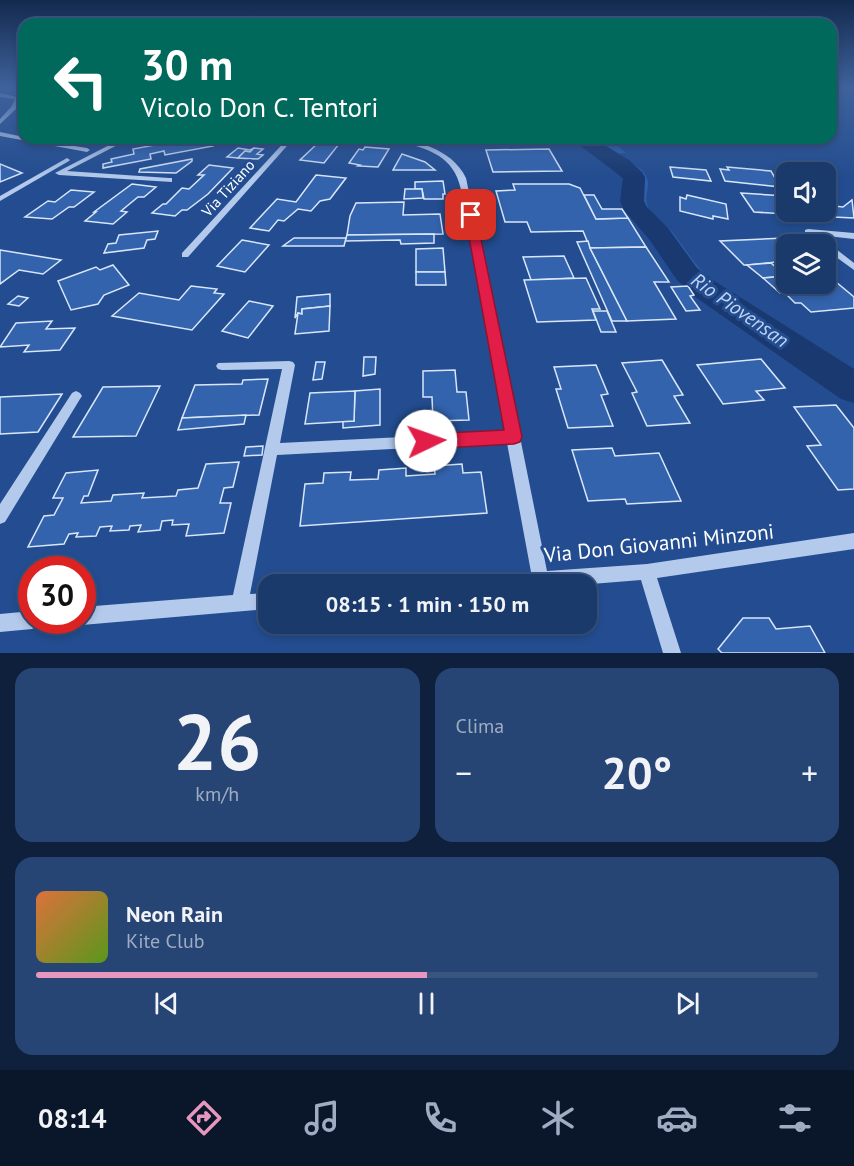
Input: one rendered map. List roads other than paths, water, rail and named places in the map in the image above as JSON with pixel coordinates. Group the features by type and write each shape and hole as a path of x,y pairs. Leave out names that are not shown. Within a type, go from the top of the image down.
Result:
{"street":[{"path":"0,134 18,137"},
{"path":"54,144 87,150"},
{"path":"0,200 39,175 100,144"},
{"path":"116,144 58,173 169,180"},
{"name":"Via Tiziano","path":"185,255 286,144"},
{"path":"410,144 428,149 448,160 460,172 514,437 539,574"},
{"path":"811,234 808,232 831,234"},
{"path":"836,234 854,236"},
{"path":"836,253 854,267"},
{"path":"222,366 289,364 240,604"},
{"path":"0,517 76,396"},
{"path":"272,449 514,437"},
{"name":"Via Don Giovanni Minzoni","path":"597,575 647,572 854,541"},
{"path":"647,572 672,653"},
{"path":"96,615 258,602"},
{"path":"0,623 18,621"}],"waterway":[{"name":"Rio Piovensan","path":"589,144 621,165 634,177 632,201 636,210 659,234 687,274 705,289 854,388"}]}
